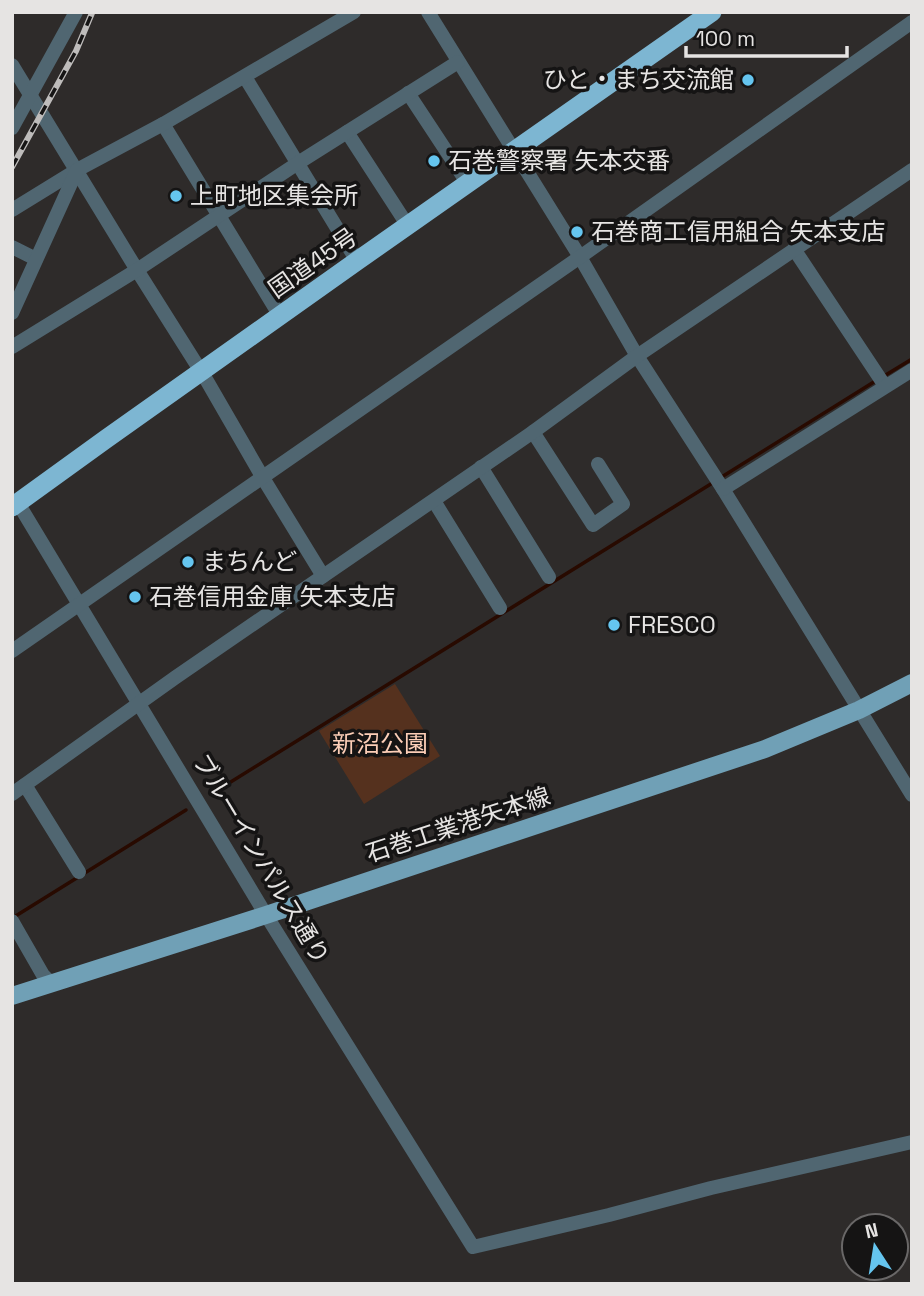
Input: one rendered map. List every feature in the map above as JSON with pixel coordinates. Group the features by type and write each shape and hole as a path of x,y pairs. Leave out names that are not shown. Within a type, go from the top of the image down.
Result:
{"highway":[{"name":"国道45号","path":"14,501 712,12"}],"main road":[{"name":"石巻工業港矢本線","path":"12,996 266,915 765,749 859,710 912,683"}],"street":[{"path":"12,128 76,12"},
{"path":"12,210 354,12"},
{"path":"428,12 580,257 637,356 912,795"},
{"path":"12,651 580,257 912,22"},
{"path":"12,347 137,270 298,163 458,62"},
{"path":"12,65 323,576"},
{"path":"245,77 357,261"},
{"path":"408,93 468,184"},
{"path":"163,124 280,316"},
{"path":"347,132 408,226"},
{"path":"12,313 77,170"},
{"path":"12,794 533,432 637,356 912,170"},
{"path":"12,247 36,259"},
{"path":"794,249 882,381"},
{"path":"719,483 882,381 912,370"},
{"path":"533,432 593,525 623,504 598,464"},
{"path":"481,467 549,577"},
{"name":"ブルーインパルス通り","path":"14,501 81,604 266,915 473,1247 912,1142"},
{"path":"434,501 500,608"},
{"path":"25,785 79,872"},
{"path":"13,923 43,975 51,983"}],"green space":[{"name":"新沼公園","path":"395,684 440,756 364,804 319,731"}],"waterway":[{"path":"884,376 912,359"},
{"path":"720,478 877,380"},
{"path":"213,793 714,482"},
{"path":"14,917 186,810"}],"railway":[{"path":"12,167 76,51 92,13"}],"place":[{"name":"ひと・まち交流館","path":"748,80"},
{"name":"石巻警察署 矢本交番","path":"434,161"},
{"name":"上町地区集会所","path":"176,196"},
{"name":"石巻商工信用組合 矢本支店","path":"577,232"},
{"name":"まちんど","path":"188,562"},
{"name":"石巻信用金庫 矢本支店","path":"135,597"},
{"name":"FRESCO","path":"614,625"}]}
